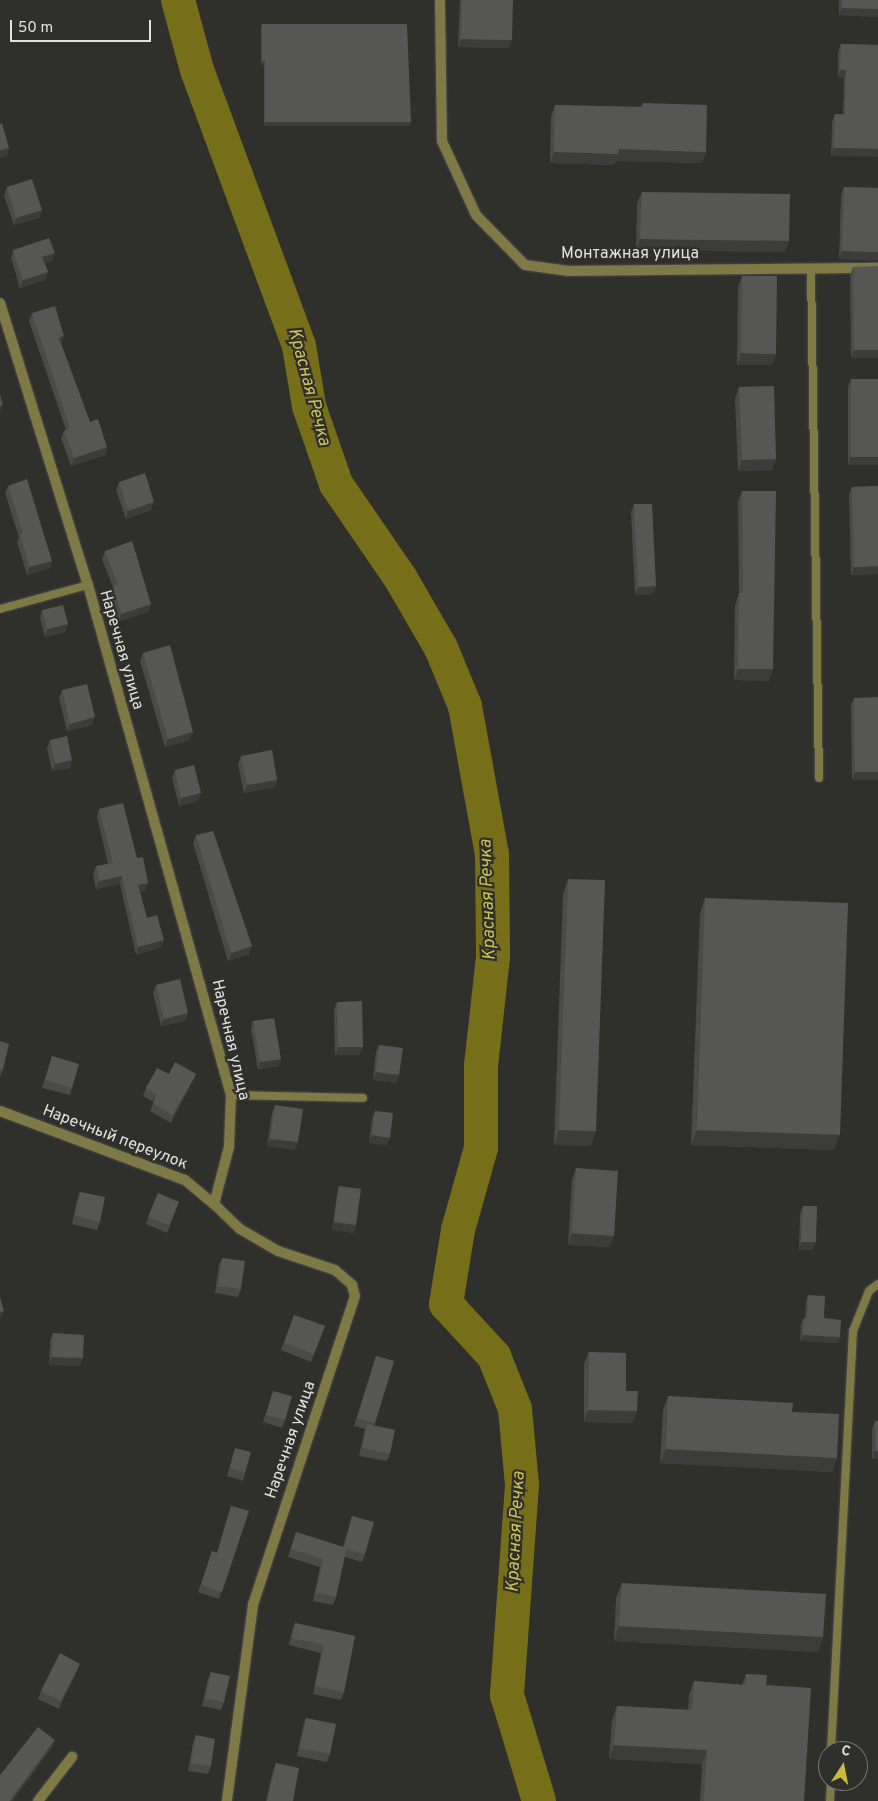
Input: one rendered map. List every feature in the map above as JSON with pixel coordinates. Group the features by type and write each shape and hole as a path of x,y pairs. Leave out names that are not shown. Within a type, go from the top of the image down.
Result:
{"street":[{"name":"Монтажная улица","path":"440,0 442,141 476,215 525,264 569,271 878,268"},
{"name":"Наречная улица","path":"0,303 88,585 231,1095 229,1147 214,1204 240,1229 278,1251 335,1270 352,1285 354,1296 253,1605 227,1801"},
{"name":"Наречный переулок","path":"0,1110 185,1180 214,1204"},
{"path":"38,1801 72,1757"}],"lane":[{"path":"811,268 819,778"},
{"path":"0,609 88,585"},
{"path":"231,1095 363,1098"},
{"path":"832,1741 853,1331 869,1291 878,1284"}],"building":[{"path":"462,0 513,0 512,40 461,39"},
{"path":"842,0 878,0 878,9 842,8"},
{"path":"262,24 407,24 411,122 265,122 265,61 262,61"},
{"path":"841,44 878,45 878,149 834,148 835,114 845,115 846,70 840,70"},
{"path":"643,103 707,105 706,152 619,149 618,154 554,152 555,105 643,107"},
{"path":"2,123 9,148 0,151 0,124"},
{"path":"32,179 42,210 16,218 7,187"},
{"path":"844,187 878,188 878,252 842,251"},
{"path":"642,192 790,194 789,241 640,239"},
{"path":"49,238 55,253 42,257 48,272 23,280 13,250"},
{"path":"878,266 878,350 854,350 853,267"},
{"path":"742,276 777,276 776,354 741,353"},
{"path":"55,306 64,336 59,338 90,422 98,419 107,447 74,458 64,431 70,428 32,313"},
{"path":"851,379 878,379 878,457 851,457"},
{"path":"774,386 776,459 742,460 739,387"},
{"path":"0,395 3,405 0,406"},
{"path":"145,473 154,502 128,511 119,482"},
{"path":"27,479 52,561 29,567 20,534 23,533 8,486"},
{"path":"878,486 878,566 854,567 852,487"},
{"path":"742,491 776,491 773,669 738,669 739,593 743,593"},
{"path":"634,504 652,504 656,586 638,587"},
{"path":"132,541 151,604 121,614 113,587 118,585 105,551"},
{"path":"63,605 68,624 47,629 42,610"},
{"path":"170,645 193,732 168,739 143,653"},
{"path":"87,684 95,717 70,724 62,690"},
{"path":"878,697 878,772 855,772 854,698"},
{"path":"67,736 72,760 55,764 50,740"},
{"path":"272,750 277,780 247,785 241,756"},
{"path":"194,765 201,793 181,798 175,770"},
{"path":"123,803 137,858 143,857 148,883 138,885 147,918 157,915 164,940 138,947 122,876 99,881 96,866 113,863 99,809"},
{"path":"213,831 252,946 231,953 196,835"},
{"path":"568,879 605,880 596,1131 559,1130"},
{"path":"705,898 848,903 840,1135 697,1130"},
{"path":"180,979 188,1013 164,1019 156,985"},
{"path":"362,1001 363,1047 338,1047 337,1002"},
{"path":"274,1018 281,1059 260,1062 253,1021"},
{"path":"0,1041 9,1044 3,1069 0,1069"},
{"path":"379,1045 403,1048 399,1075 376,1072"},
{"path":"52,1056 79,1064 72,1088 45,1080"},
{"path":"175,1062 196,1074 173,1115 153,1104 157,1095 146,1088 157,1068 169,1074"},
{"path":"275,1105 303,1109 298,1142 270,1139"},
{"path":"375,1111 393,1113 390,1138 372,1135"},
{"path":"576,1168 618,1171 614,1236 572,1233"},
{"path":"339,1186 361,1189 356,1225 334,1222"},
{"path":"80,1192 105,1197 100,1222 75,1216"},
{"path":"158,1193 179,1202 169,1225 148,1217"},
{"path":"803,1206 817,1206 816,1242 801,1242"},
{"path":"222,1258 245,1261 241,1289 218,1286"},
{"path":"808,1295 825,1296 824,1318 841,1320 840,1337 803,1335 804,1318 807,1318"},
{"path":"0,1297 4,1311 0,1312"},
{"path":"294,1315 325,1326 314,1354 284,1343"},
{"path":"53,1333 84,1335 83,1358 52,1357"},
{"path":"589,1352 626,1353 626,1391 638,1391 637,1411 588,1410"},
{"path":"376,1356 394,1361 375,1423 357,1418"},
{"path":"273,1391 292,1396 285,1420 266,1415"},
{"path":"668,1396 793,1403 792,1412 839,1414 837,1458 666,1449"},
{"path":"875,1421 878,1421 878,1451 875,1451"},
{"path":"367,1424 395,1430 390,1454 362,1448"},
{"path":"235,1448 251,1452 245,1473 230,1468"},
{"path":"231,1506 249,1511 222,1592 201,1585 212,1551 217,1553"},
{"path":"352,1516 374,1522 365,1554 346,1549 336,1597 316,1593 323,1559 291,1549 296,1532 344,1547"},
{"path":"622,1583 826,1594 823,1637 619,1626"},
{"path":"295,1623 355,1636 344,1692 315,1686 324,1645 292,1638"},
{"path":"60,1653 80,1664 61,1701 41,1691"},
{"path":"211,1672 230,1676 224,1702 205,1698"},
{"path":"746,1674 767,1675 766,1685 811,1688 804,1801 704,1801 707,1750 614,1745 617,1706 692,1710 694,1681 746,1685"},
{"path":"306,1718 336,1724 330,1754 300,1748"},
{"path":"38,1727 55,1740 10,1801 0,1801 0,1775"},
{"path":"196,1735 215,1739 211,1766 191,1763"},
{"path":"276,1763 299,1768 293,1801 267,1801"}],"waterway":[{"name":"Красная Речка","path":"178,0 197,70 299,346 309,406 336,484 401,579 441,648 465,706 492,854 493,957 481,1065 481,1148 458,1230 446,1304 494,1356 515,1409 522,1485 507,1695 539,1801"}]}
